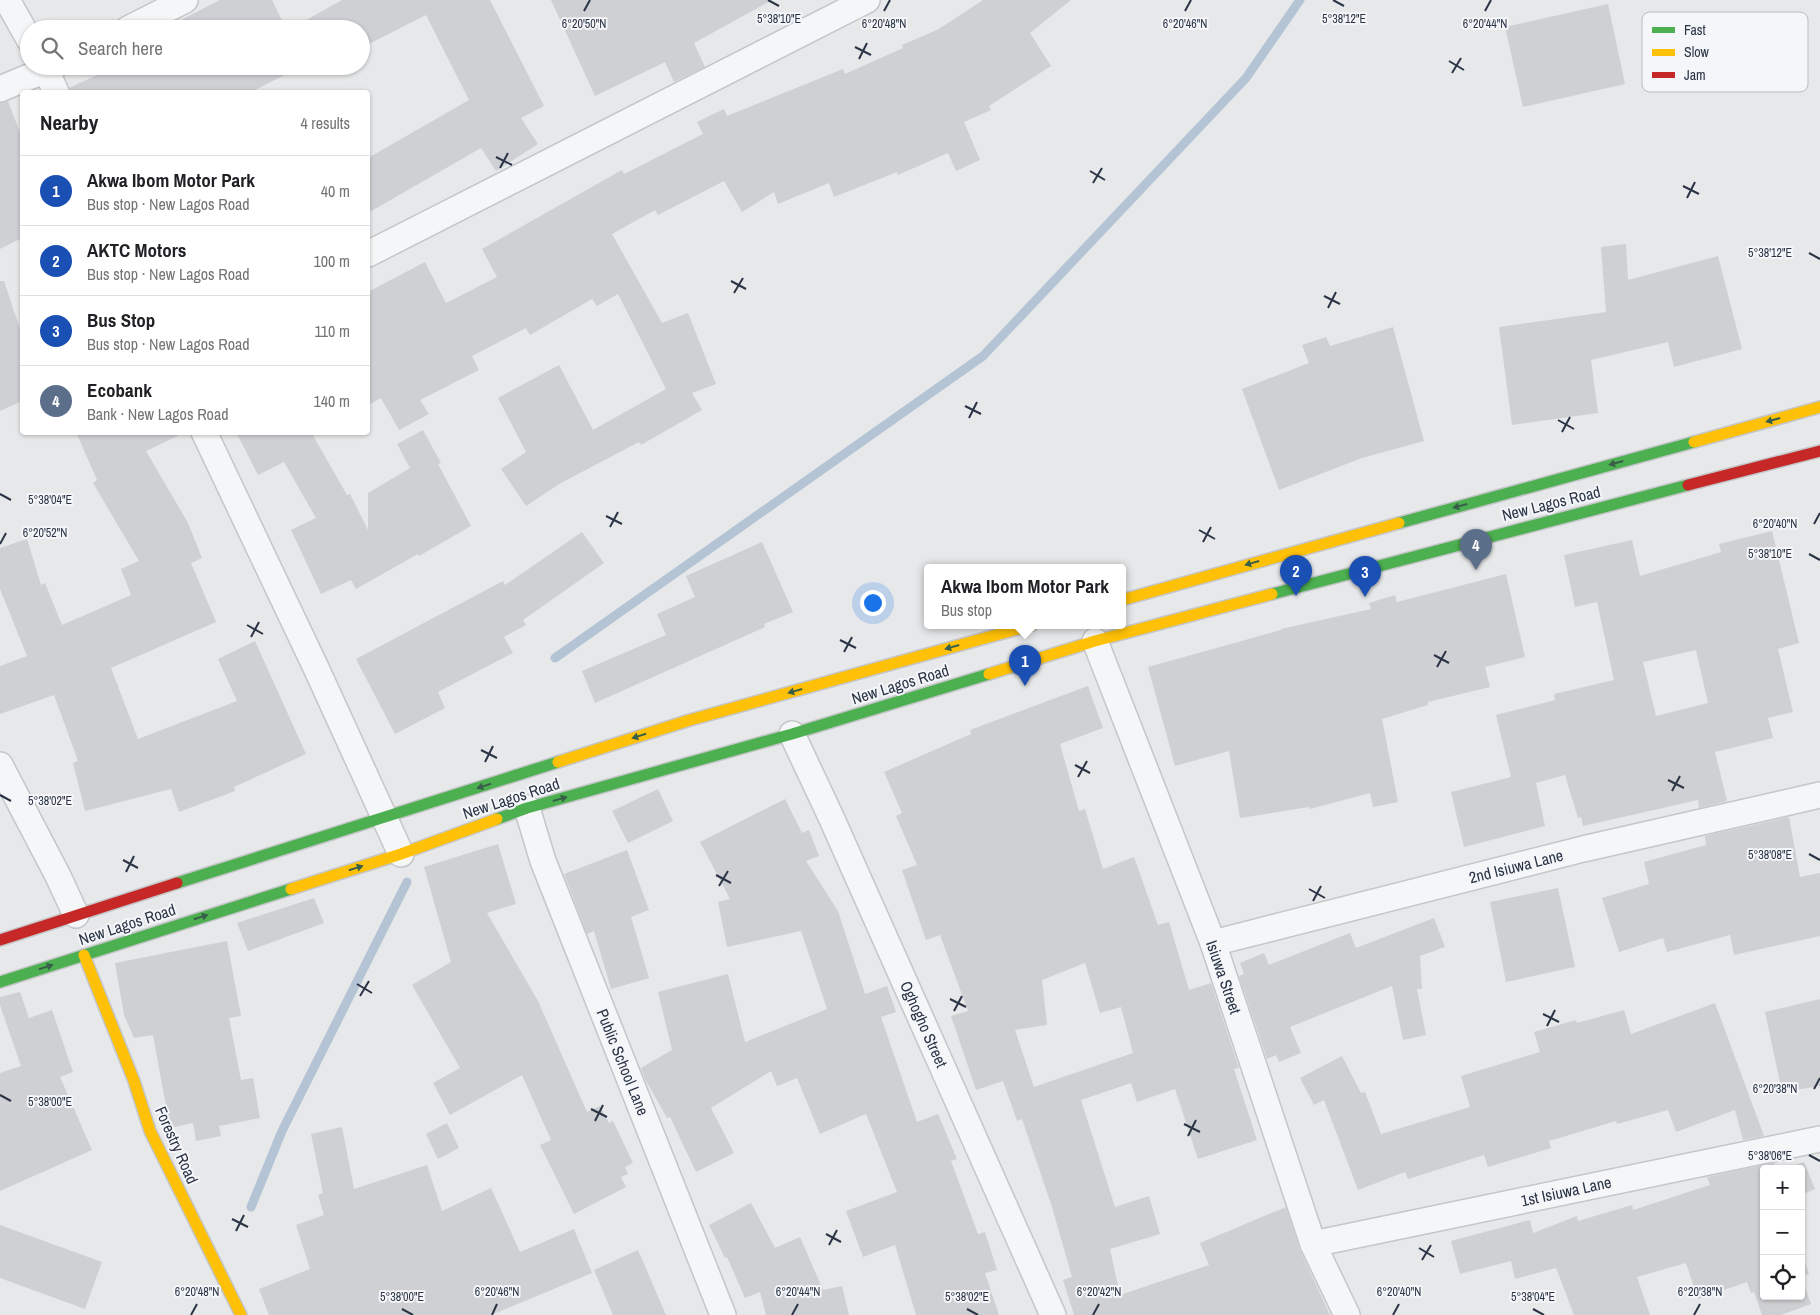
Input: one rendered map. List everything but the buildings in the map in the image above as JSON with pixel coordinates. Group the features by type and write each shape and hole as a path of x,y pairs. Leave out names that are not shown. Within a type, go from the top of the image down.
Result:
{"main road":[{"name":"New Lagos Road","path":"1126,599 1820,407"},
{"name":"New Lagos Road","path":"0,982 401,854 527,808 792,734 1095,641 1820,451"},
{"name":"New Lagos Road","path":"0,940 690,720 1018,629"},
{"name":"Forestry Road","path":"84,954 134,1081 150,1131 241,1315"}],"street":[{"path":"7,0 20,23"},
{"path":"146,20 185,0"},
{"path":"370,253 867,0"},
{"path":"0,89 47,75"},
{"path":"205,435 317,670 401,854"},
{"name":"Isiuwa Street","path":"1095,641 1213,943 1313,1244 1347,1315"},
{"name":"Oghogho Street","path":"792,734 832,817 1053,1315"},
{"path":"0,765 58,876 76,915"},
{"name":"2nd Isiuwa Lane","path":"1213,943 1583,849 1820,794"},
{"name":"Public School Lane","path":"527,808 543,861 723,1315"},
{"name":"1st Isiuwa Lane","path":"1313,1244 1820,1139"}],"waterway":[{"path":"555,658 983,356 1246,78 1300,0"},
{"path":"251,1207 282,1131 407,882"}],"traffic: fast":[{"path":"1399,523 1694,442"},
{"path":"1272,594 1688,485"},
{"path":"497,819 527,808 792,734 989,674"},
{"path":"177,883 558,762"},
{"path":"0,982 291,889"}],"traffic: slow":[{"path":"1694,442 1820,407"},
{"path":"1126,599 1399,523"},
{"path":"989,674 1095,641 1272,594"},
{"path":"558,762 690,720 1018,629"},
{"path":"291,889 401,854 497,819"},
{"path":"84,955 134,1081 150,1131 241,1315"}],"traffic: jam":[{"path":"1688,485 1820,451"},
{"path":"0,940 177,883"}],"place":[{"name":"Ecobank","path":"1476,570"},
{"name":"AKTC Motors","path":"1296,596"},
{"name":"Bus Stop","path":"1365,597"},
{"name":"Akwa Ibom Motor Park","path":"1025,686"}]}
